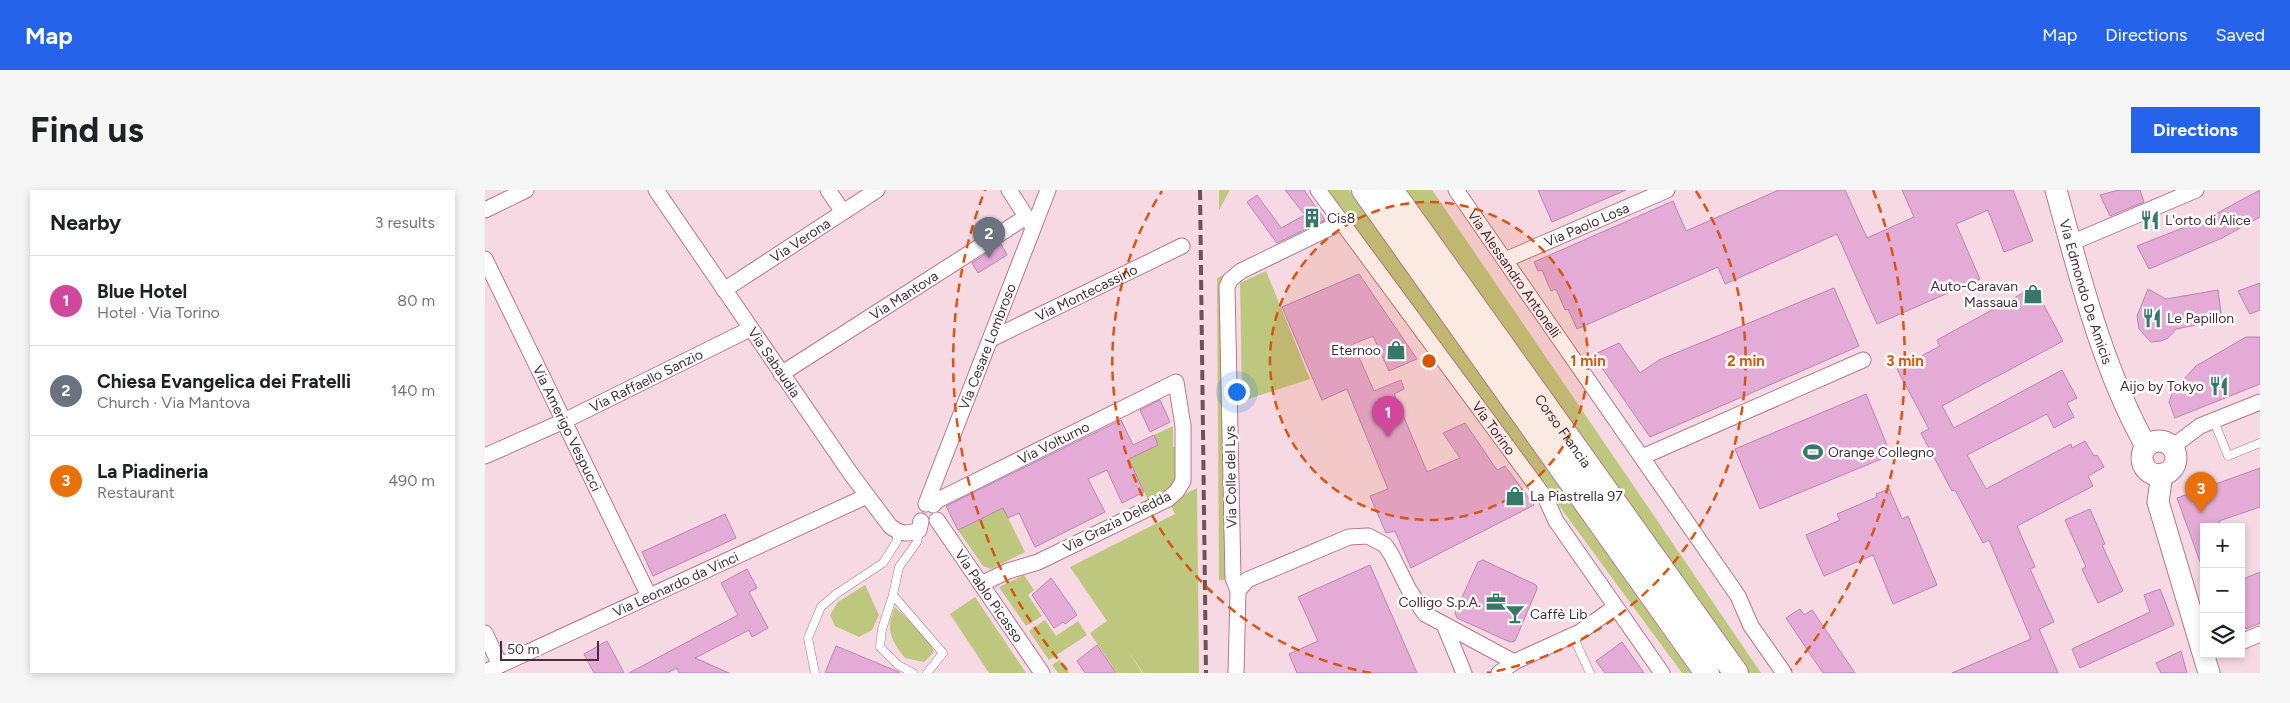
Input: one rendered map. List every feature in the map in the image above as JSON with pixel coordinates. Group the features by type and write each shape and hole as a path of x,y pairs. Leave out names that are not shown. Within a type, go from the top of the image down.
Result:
{"main road":[{"name":"Corso Francia","path":"1364,190 1707,673"},
{"name":"Corso Francia","path":"1391,190 1736,673"}],"street":[{"path":"485,210 525,190"},
{"name":"Via Sabaudia","path":"656,190 781,374 867,496 890,526 897,532"},
{"path":"829,190 843,212"},
{"name":"Via Verona","path":"723,290 877,190"},
{"path":"1009,190 1030,223"},
{"name":"Via Cesare Lombroso","path":"929,505 991,339 1030,223 1048,190"},
{"name":"Via Torino","path":"1318,190 1546,499 1556,521 1662,673"},
{"name":"Via Alessandro Antonelli","path":"1456,190 1739,596 1751,626 1784,673"},
{"name":"Via Paolo Losa","path":"1505,260 1667,190"},
{"name":"Via Edmondo De Amicis","path":"2056,190 2101,341 2127,412 2146,446"},
{"path":"2071,243 2196,190"},
{"name":"Via Colle del Lys","path":"1236,673 1237,591 1233,578 1227,288 1230,280 1241,271 1342,222"},
{"name":"Via Mantova","path":"781,374 1030,223"},
{"name":"Via Montecassino","path":"991,339 1182,246"},
{"name":"Via Amerigo Vespucci","path":"485,259 649,596"},
{"name":"Via Raffaello Sanzio","path":"485,456 564,421 751,329"},
{"path":"1642,458 1863,360"},
{"name":"Via Volturno","path":"929,505 1176,382"},
{"name":"Via Grazia Deledda","path":"981,584 1008,571 1038,562 1168,499 1177,491 1183,481 1183,426 1176,382"},
{"path":"2172,447 2200,426 2260,402"},
{"path":"2159,441 2172,447 2176,456 2174,466 2162,474 2149,471 2143,464 2142,454 2146,446 2159,441"},
{"path":"2162,474 2158,502 2208,662"},
{"name":"Via Leonardo da Vinci","path":"485,672 867,496"},
{"path":"897,532 905,534 920,526 930,524 937,520 939,513 929,505 921,507 918,513 920,526"},
{"name":"Via Pablo Picasso","path":"937,520 1042,673"},
{"path":"1237,591 1247,580 1341,541 1359,535 1368,536 1377,540 1388,550 1413,597 1425,614 1445,627 1514,662"},
{"path":"1499,673 1514,662 1573,636 1615,607"},
{"path":"1445,627 1464,673"},
{"path":"485,633 500,665"},
{"path":"2245,640 2260,634"}],"lane":[{"path":"2214,420 2228,456 2260,443"},
{"path":"913,673 899,666 879,647 899,567 917,542 920,526"},
{"path":"815,673 808,638 821,607 836,594 883,563 897,541 897,532"},
{"path":"893,594 943,653 927,673"},
{"path":"1573,636 1589,673"}],"green space":[{"path":"1219,190 1230,190 1219,210"},
{"path":"1327,190 1349,190 1691,673 1682,673"},
{"path":"1403,190 1432,190 1761,673 1747,673"},
{"path":"1239,267 1225,280 1225,580 1219,580 1217,278"},
{"path":"1266,271 1310,379 1242,401 1240,283"},
{"path":"1173,426 1173,447 1179,448 1179,469 1176,482 1167,490 1148,500 1129,459 1158,445 1154,435"},
{"path":"1197,488 1199,673 1143,673 1127,649 1142,673 1117,673 1090,633 1107,621 1070,567 1175,514 1169,502"},
{"path":"1003,508 1025,552 991,569 983,566 958,530"},
{"path":"1024,575 1034,590 1028,595 1042,616 1026,626 999,587"},
{"path":"865,585 879,615 872,630 859,637 835,626 830,615 838,602"},
{"path":"975,597 1026,673 989,673 950,614"},
{"path":"895,607 930,641 934,652 924,662 905,658 896,646 890,628"},
{"path":"1045,620 1056,636 1078,621 1087,635 1049,660 1029,631"},
{"path":"1060,660 1069,673 1058,673 1052,665"}],"building":[{"name":"Cis8","path":"1285,190 1304,190 1325,220 1277,243 1247,202 1257,195 1281,228 1305,215"},
{"path":"1538,190 1626,190 1552,222"},
{"path":"1779,190 1845,190 1867,238 1914,217 1902,190 2013,190 2033,241 2004,252 1988,210 1956,224 1980,279 1877,324 1837,234 1725,284 1718,267 1577,329 1568,309 1565,310 1556,289 1551,291 1542,270 1538,271 1534,262 1673,201 1686,231"},
{"path":"2119,190 2140,190 2144,202 2110,216 2100,195"},
{"path":"2260,190 2260,217 2222,238 2149,269 2137,246 2208,218"},
{"path":"1001,244 1007,255 978,273 972,263"},
{"path":"1359,274 1417,359 1389,371 1373,336 1353,344 1374,391 1401,380 1404,389 1394,394 1427,472 1460,458 1443,433 1465,423 1497,470 1505,466 1534,505 1411,568 1395,531 1386,533 1370,496 1388,489 1347,389 1322,400 1282,307"},
{"path":"2260,283 2260,310 2250,314 2238,291"},
{"path":"2034,287 2063,341 1942,406 1954,428 2062,370 2077,398 2067,403 2074,417 2054,428 2047,414 1967,455 1986,489 2071,444 2072,448 2085,441 2094,456 2097,455 2104,467 2088,476 2093,486 2017,526 2035,567 2030,569 2054,622 2039,629 2058,673 1952,673 2031,639 1989,540 1983,543 1955,490 1952,491 1921,433 1929,429 1897,369 1940,346 1937,340"},
{"path":"1834,288 1859,346 1650,437 1593,355 1619,343 1640,373 1659,360"},
{"path":"2148,289 2166,299 2218,290 2222,320 2176,329 2168,338 2151,342 2139,329 2137,316"},
{"path":"2246,337 2260,337 2260,384 2175,418 2169,402 2173,391 2196,366"},
{"name":"Orange Collegno","path":"1866,394 1891,455 1760,509 1735,449"},
{"path":"1160,400 1170,422 1150,432 1140,410"},
{"path":"1121,420 1133,445 1154,435 1158,445 1129,459 1144,492 1122,503 1107,470 1088,479 1105,512 1035,547 1019,513 1008,518 1003,508 958,530 946,506"},
{"path":"2260,468 2260,507 2219,521 2220,523 2200,523 2200,561 2177,498"},
{"path":"1889,489 1902,519 1908,516 1937,585 1893,604 1873,555 1824,576 1806,535 1840,520 1837,514 1877,497 1876,494"},
{"path":"2090,509 2105,544 2102,545 2123,591 2098,603 2082,569 2086,567 2065,520"},
{"path":"725,514 736,538 653,576 642,552"},
{"path":"1483,560 1536,585 1537,589 1515,641 1510,642 1457,618 1455,613 1478,562"},
{"path":"1370,565 1417,673 1297,673 1289,654 1318,641 1298,597"},
{"path":"747,569 757,588 749,592 768,628 752,637 749,630 695,658 729,673 679,673 677,668 667,673 629,673 738,615 721,583"},
{"path":"2260,572 2260,623 2246,629 2245,628 2245,578"},
{"path":"1051,578 1077,615 1065,624 1063,622 1054,628 1032,595"},
{"path":"2160,589 2174,625 2080,668 2072,649 2150,612 2144,595"},
{"path":"1800,609 1804,615 1812,610 1855,673 1823,673 1786,618"},
{"path":"607,641 624,673 594,673 584,654"},
{"path":"1622,642 1644,673 1605,673 1596,661"},
{"path":"1097,645 1116,673 1085,673 1077,661"},
{"path":"836,646 899,672 900,673 825,673"},
{"path":"2181,651 2187,673 2161,673 2156,663"}],"railway":[{"path":"1200,190 1206,673"}],"place":[{"name":"Cis8","path":"1312,218"},
{"name":"L'orto di Alice","path":"2150,220"},
{"name":"Chiesa Evangelica dei Fratelli","path":"989,258"},
{"name":"Auto-Caravan Massaua","path":"2033,294"},
{"name":"Le Papillon","path":"2152,318"},
{"name":"Eternoo","path":"1396,350"},
{"name":"Aijo by Tokyo","path":"2219,386"},
{"name":"Blue Hotel","path":"1388,437"},
{"name":"Orange Collegno","path":"1813,452"},
{"name":"La Piastrella 97","path":"1515,496"},
{"name":"La Piadineria","path":"2201,513"},
{"name":"Colligo S.p.A.","path":"1496,602"},
{"name":"Caffè Lib","path":"1515,614"}]}
